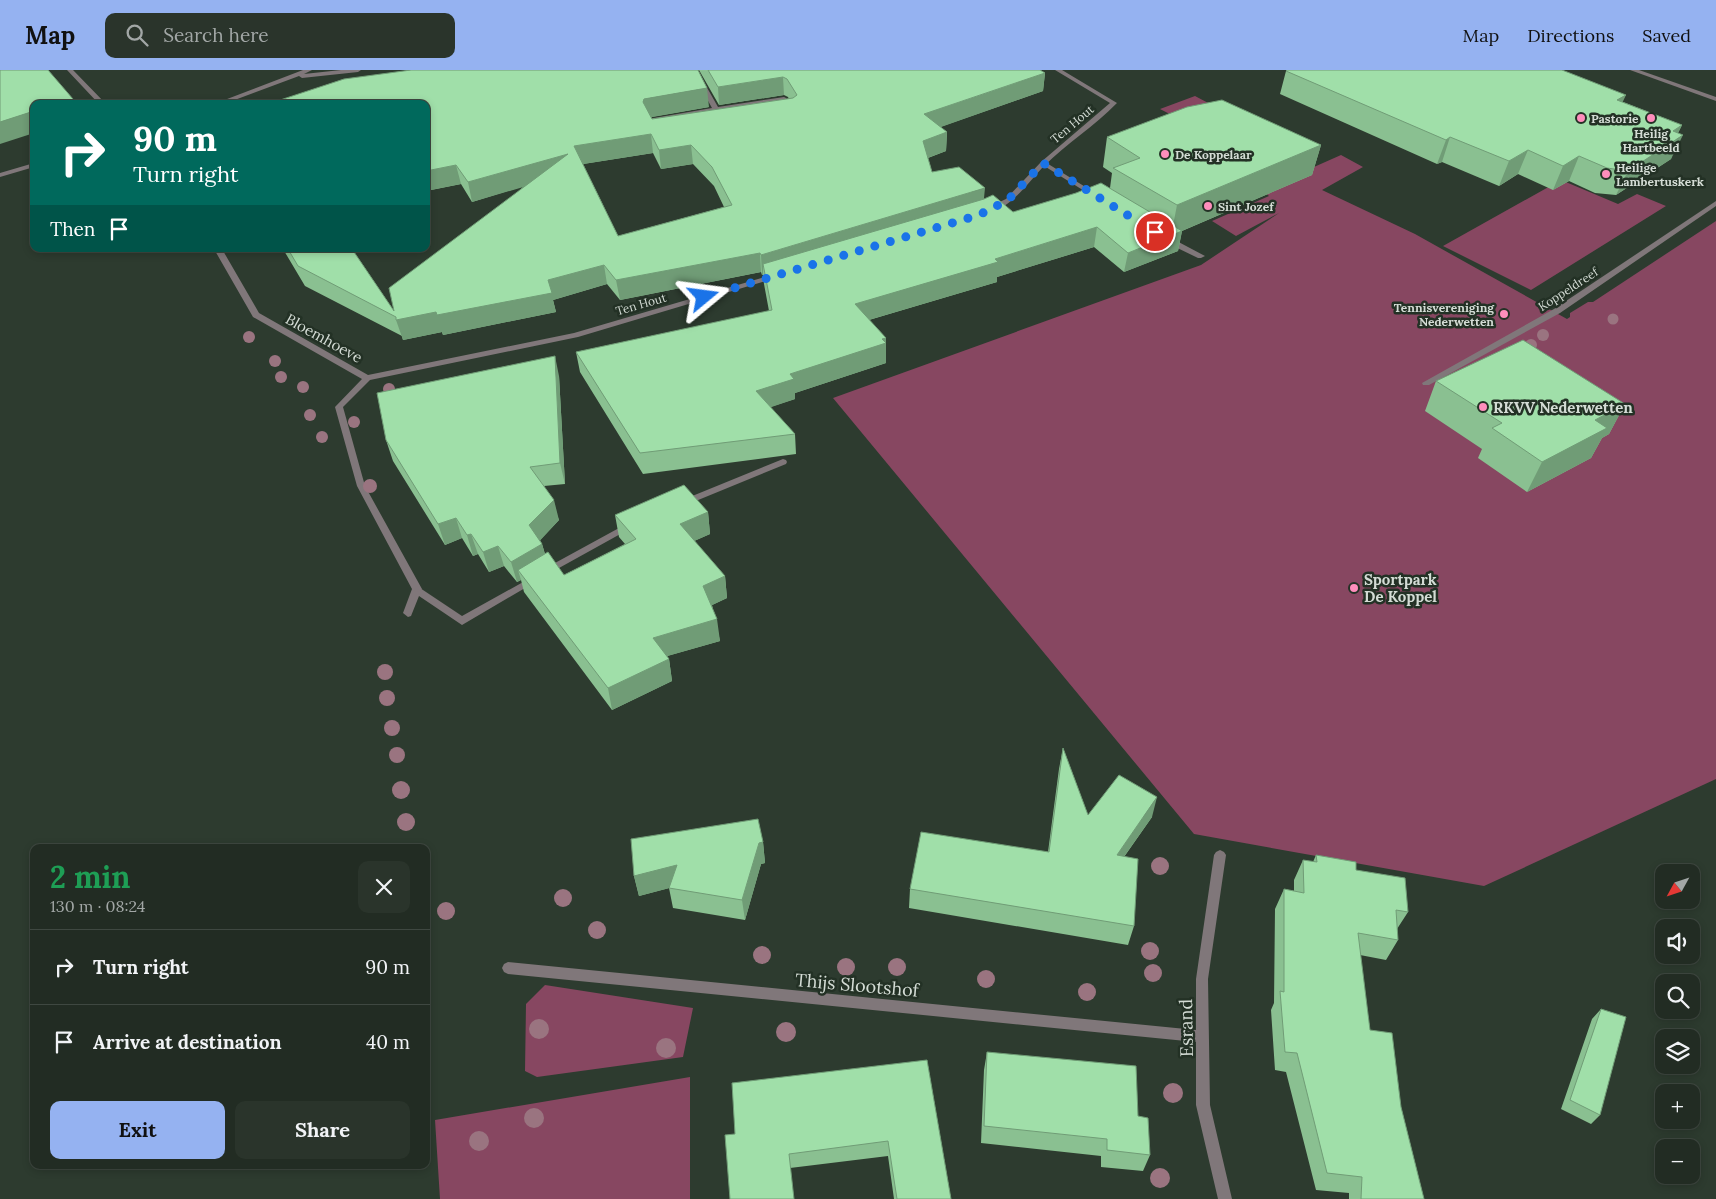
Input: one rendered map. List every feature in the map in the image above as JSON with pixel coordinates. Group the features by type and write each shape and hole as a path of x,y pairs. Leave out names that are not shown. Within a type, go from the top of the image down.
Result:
{"street":[{"path":"70,70 100,100"},
{"path":"228,100 309,70"},
{"path":"292,77 358,70"},
{"path":"694,70 716,110"},
{"name":"Ten Hout","path":"986,212 1008,200 1043,163 1114,103 1058,70"},
{"path":"1633,70 1716,99"},
{"path":"784,99 793,113 657,134 650,120 716,110 784,99"},
{"path":"1043,163 1107,203"},
{"path":"0,175 30,166"},
{"name":"Koppeldreef","path":"1426,383 1557,311 1716,203"},
{"path":"1163,237 1201,256"},
{"name":"Bloemhoeve","path":"220,252 256,315 367,378 340,406 361,486 417,589"},
{"name":"Ten Hout","path":"367,378 575,335 784,274"},
{"path":"674,506 783,462"},
{"path":"408,613 417,589 462,621 620,529 638,521"},
{"name":"Esrand","path":"1220,855 1202,979 1204,1105 1225,1199"},
{"name":"Thijs Slootshof","path":"508,968 1203,1037"}],"shaded area":[{"path":"1195,96 1229,114 1189,124 1160,109"},
{"name":"Sportpark De Koppel","path":"1341,155 1363,167 1322,190 1415,234 1567,319 1570,317 1570,313 1588,302 1593,302 1716,221 1716,779 1484,886 1194,834 833,398 1201,265 1279,213 1236,236 1212,221 1269,196 1262,190"},
{"path":"1561,180 1618,204 1637,194 1666,206 1531,290 1443,246"},
{"path":"545,985 693,1008 683,1057 537,1077 525,1071 526,1004"},
{"path":"690,1077 690,1199 440,1199 435,1120"}],"building":[{"path":"0,70 48,70 73,99 30,100 30,112 0,122"},
{"path":"411,70 698,70 707,88 644,99 643,102 652,119 793,98 797,95 787,79 783,77 718,87 708,70 1040,70 1045,73 924,114 947,132 923,141 932,172 959,167 985,188 761,255 760,253 616,280 604,265 548,280 552,293 437,315 436,312 396,320 396,317 298,266 290,252 354,252 394,311 389,288 568,154 468,182 456,165 430,170 430,100 280,100 344,79","holes":["651,134 659,150 691,145 712,167 732,205 618,236 574,146"]},
{"path":"1287,70 1562,70 1626,95 1617,100 1682,125 1673,131 1683,135 1628,171 1607,168 1579,156 1563,166 1528,150 1509,161 1450,137 1446,140"},
{"path":"1222,100 1321,145 1177,205 1113,168 1140,158 1107,137 1187,107"},
{"path":"1101,183 1182,231 1128,253 1097,227 995,259 998,262 855,304 886,338 882,339 886,343 790,374 794,379 756,391 795,434 640,453 576,352 772,310 763,264 993,195 1013,212 1076,193"},
{"path":"1523,340 1625,404 1595,420 1607,428 1542,462 1492,428 1502,423 1436,381"},
{"path":"555,356 560,463 530,467 554,500 529,525 542,544 511,562 498,546 483,552 471,534 467,535 456,518 438,524 386,440 377,393"},
{"path":"684,485 708,512 680,524 725,576 703,586 717,619 653,638 669,659 608,688 518,570 548,552 564,575 636,539 615,515"},
{"path":"1063,748 1088,815 1119,775 1157,797 1117,855 1138,859 1134,926 910,889 921,832 1049,852"},
{"path":"758,819 763,842 759,843 742,900 669,888 677,865 634,876 631,839"},
{"path":"1316,855 1356,862 1356,870 1405,878 1408,912 1396,910 1398,940 1358,933 1370,1030 1392,1033 1401,1107 1424,1199 1361,1199 1362,1177 1327,1173 1297,1053 1285,1052 1280,991 1284,992 1284,889 1304,893 1303,860 1317,862"},
{"path":"1601,1009 1626,1017 1600,1115 1570,1100"},
{"path":"987,1052 1136,1066 1138,1116 1148,1118 1150,1155 1107,1150 1107,1139 984,1126"},
{"path":"927,1060 951,1199 897,1199 888,1141 789,1154 794,1199 730,1199 725,1135 735,1134 732,1083"}],"place":[{"name":"Pastorie","path":"1581,118"},
{"name":"Heilig Hartbeeld","path":"1651,118"},
{"name":"De Koppelaar","path":"1165,154"},
{"name":"Heilige Lambertuskerk","path":"1606,174"},
{"name":"Sint Jozef","path":"1208,206"},
{"name":"Tennisvereniging Nederwetten","path":"1504,314"},
{"name":"RKVV Nederwetten","path":"1483,407"},
{"name":"Sportpark De Koppel","path":"1354,588"}],"route":[{"path":"704,297 979,215 1008,200 1043,163 1155,232"}]}
